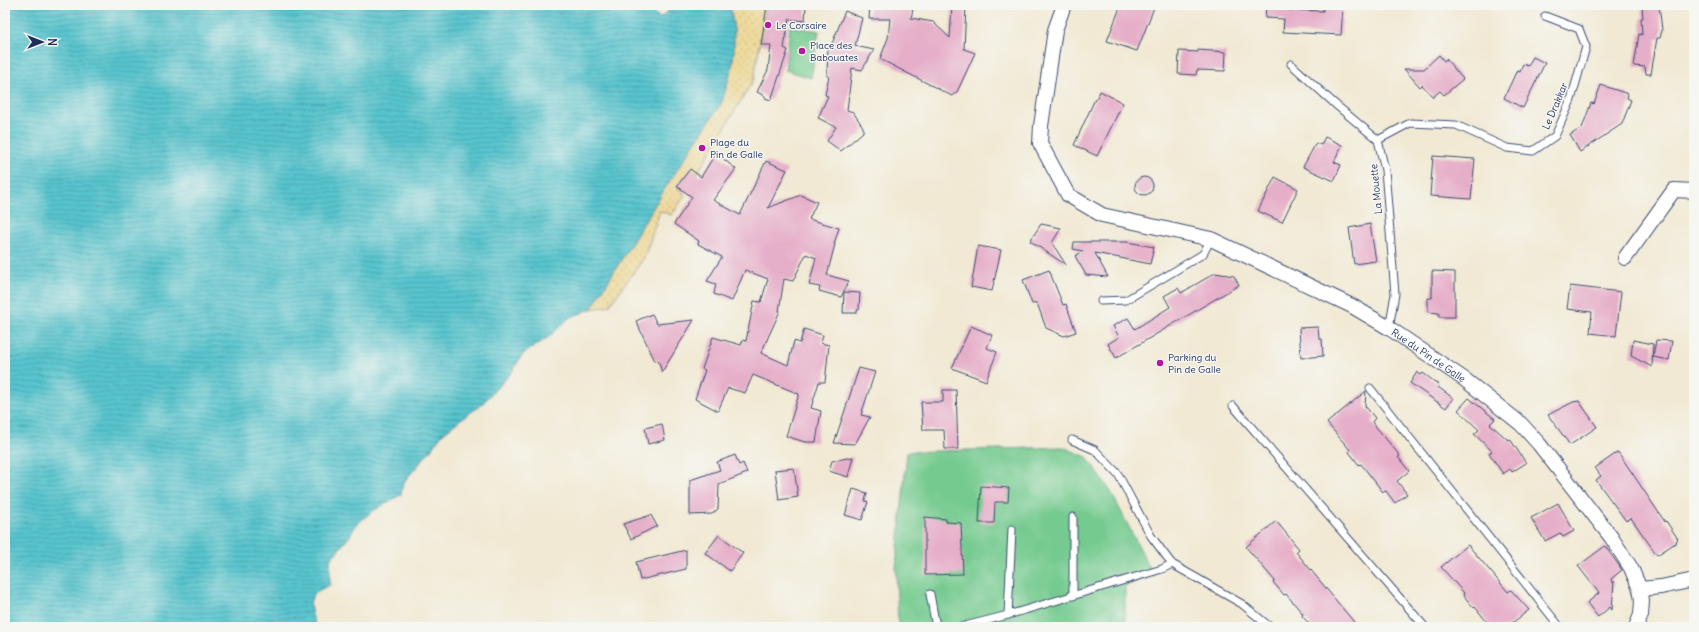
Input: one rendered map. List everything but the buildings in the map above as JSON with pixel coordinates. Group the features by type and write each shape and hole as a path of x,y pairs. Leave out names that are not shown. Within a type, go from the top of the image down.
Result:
{"street":[{"name":"Rue du Pin de Galle","path":"1064,5 1055,30 1041,126 1040,143 1068,195 1102,215 1211,239 1352,306 1389,328 1464,379 1521,424 1539,444 1611,537 1631,568 1640,588 1642,607 1641,615 1636,627"},
{"path":"1625,258 1674,190 1694,191"},
{"path":"1640,588 1661,587 1694,580"}],"lane":[{"name":"Le Drakkar","path":"1378,140 1410,123 1456,125 1507,148 1532,151 1555,136 1571,100 1586,47 1579,29 1545,16"},
{"path":"1291,64 1336,105 1378,140"},
{"name":"La Mouette","path":"1378,140 1385,170 1395,294 1389,328"},
{"path":"1101,300 1126,300 1204,254 1211,239"},
{"path":"1370,388 1560,627"},
{"path":"1233,406 1425,627"},
{"path":"1072,440 1095,450 1118,474 1151,536 1172,564 1242,604 1270,627"},
{"path":"1073,517 1073,596"},
{"path":"1008,615 1012,529"},
{"path":"961,627 1073,596 1162,569 1172,564"},
{"path":"930,594 936,627"}],"sand":[{"name":"Plage du Pin de Galle","path":"730,5 766,5 754,79 697,174 690,169 677,186 685,195 672,215 660,211 644,258 609,306 591,309 669,182 722,102 732,67 734,52 734,30"}],"green space":[{"name":"Place des Babouates","path":"790,26 819,31 811,78 785,70"},
{"path":"1063,447 1087,457 1111,492 1154,576 1125,586 1125,627 898,627 896,568 907,452"}],"water":[{"path":"5,5 652,5 653,12 660,18 668,11 670,5 730,5 734,30 734,52 732,67 722,102 669,182 591,309 569,318 550,336 522,355 511,373 480,406 442,434 403,483 401,495 379,507 358,524 330,560 330,585 312,597 310,607 316,627 5,627"}],"place":[{"name":"Le Corsaire","path":"768,25"},
{"name":"Place des Babouates","path":"802,51"},
{"name":"Plage du Pin de Galle","path":"702,148"},
{"name":"Parking du Pin de Galle","path":"1160,363"}]}
